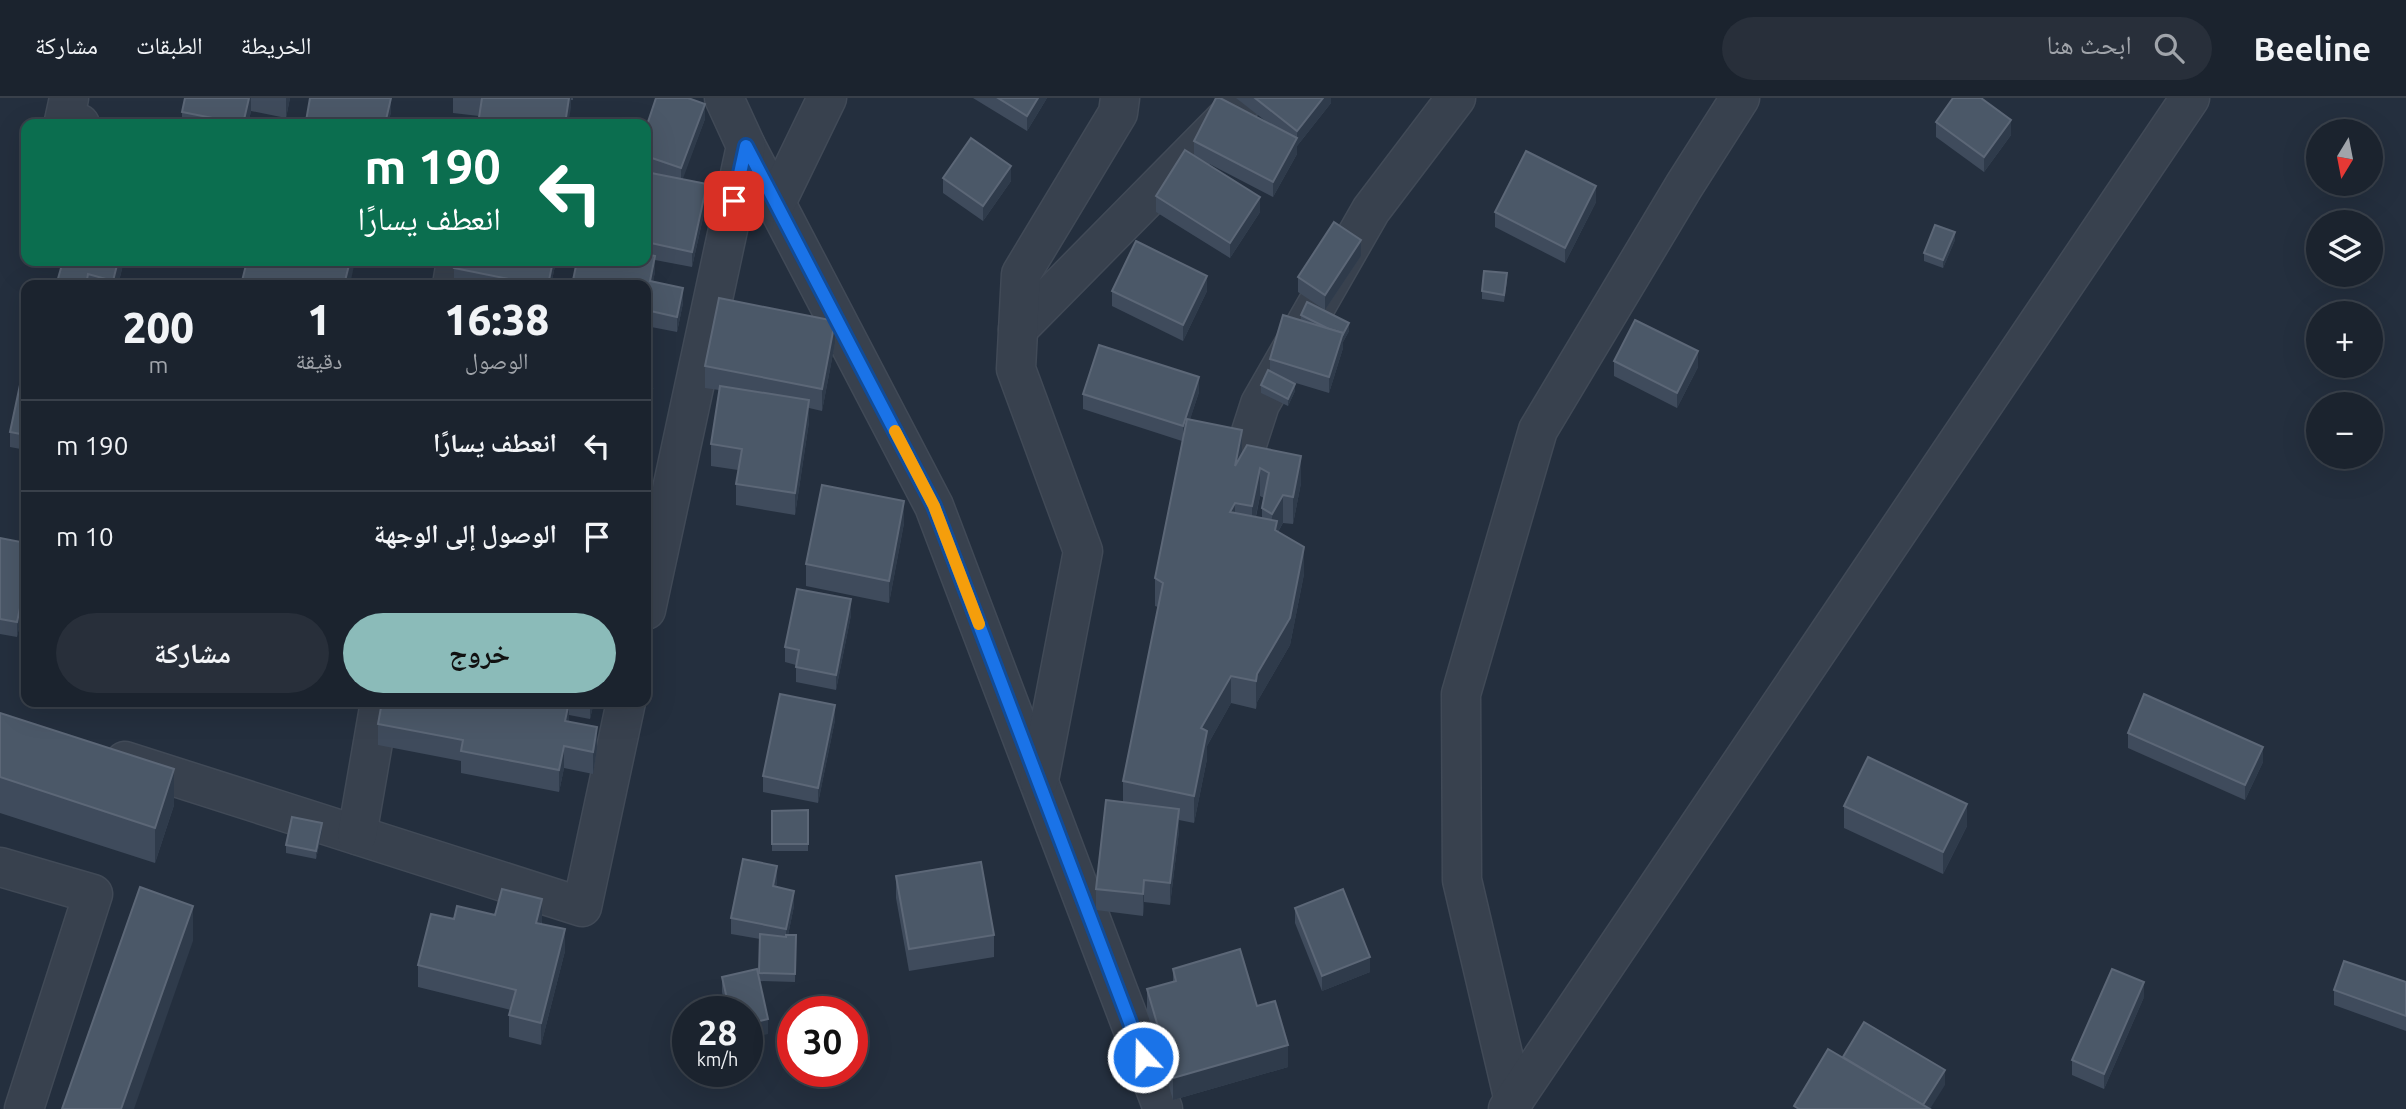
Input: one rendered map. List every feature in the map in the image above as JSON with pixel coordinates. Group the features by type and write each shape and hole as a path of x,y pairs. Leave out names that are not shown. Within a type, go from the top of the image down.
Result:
{"street":[{"path":"64,119 69,98"},
{"path":"724,98 746,146 934,506 1163,1109"},
{"path":"776,203 827,98"},
{"path":"1018,329 1246,98"},
{"path":"1223,522 1260,404 1371,211 1456,98"},
{"path":"1511,1105 1462,880 1461,694 1538,430 1740,98"},
{"path":"1511,1105 2190,98"},
{"path":"1038,780 1083,551 1016,369 1021,274 1123,103"},
{"path":"651,587 746,146"},
{"path":"357,835 379,707"},
{"path":"93,750 582,907 625,707"},
{"path":"0,867 93,894 24,1109"},
{"path":"1094,926 1110,874"}],"building":[{"path":"185,98 249,98 244,119 218,119 182,112"},
{"path":"310,98 391,98 386,119 306,119"},
{"path":"482,98 569,98 566,119 479,119"},
{"path":"656,98 688,98 705,104 681,168 651,158 649,119"},
{"path":"998,98 1038,98 1027,116"},
{"path":"1216,98 1297,138 1273,182 1194,141"},
{"path":"1255,98 1323,98 1297,131"},
{"path":"1953,98 1981,98 2011,120 1984,157 1936,122"},
{"path":"971,138 1011,166 983,206 943,178"},
{"path":"1185,150 1260,197 1230,243 1156,196"},
{"path":"1526,151 1596,186 1565,248 1495,212"},
{"path":"651,173 707,184 692,252 651,243"},
{"path":"1334,222 1361,240 1325,295 1298,277"},
{"path":"1935,225 1955,232 1943,260 1924,253"},
{"path":"1136,241 1207,276 1183,325 1112,291"},
{"path":"651,255 655,256 650,280 573,280 576,266 651,266"},
{"path":"62,266 117,266 113,280 88,274 87,280 58,280"},
{"path":"246,266 349,266 345,280 242,280"},
{"path":"552,266 549,280 513,280 454,268"},
{"path":"1484,271 1507,273 1504,295 1482,291"},
{"path":"651,281 683,288 677,317 651,311"},
{"path":"719,298 835,321 822,389 705,366"},
{"path":"1307,302 1349,323 1342,336 1343,333 1301,315"},
{"path":"1283,315 1343,333 1329,377 1270,359"},
{"path":"1635,320 1698,351 1677,393 1614,361"},
{"path":"1099,345 1199,377 1183,426 1083,394"},
{"path":"1268,370 1295,384 1288,399 1261,385"},
{"path":"20,385 21,385 21,434 10,432"},
{"path":"720,386 809,400 795,493 736,484 742,449 711,444"},
{"path":"1187,419 1242,430 1235,466 1247,445 1301,456 1293,497 1283,495 1272,514 1262,508 1269,473 1260,468 1252,506 1235,503 1230,512 1277,521 1275,530 1304,547 1290,618 1257,674 1256,681 1231,676 1201,728 1207,731 1194,796 1123,781 1163,583 1155,578"},
{"path":"822,485 904,501 889,581 806,564"},
{"path":"0,538 21,542 21,603 17,622 0,619"},
{"path":"797,589 851,599 836,675 796,667 799,650 785,647"},
{"path":"780,694 835,705 818,788 763,776"},
{"path":"2144,694 2263,747 2245,785 2128,733"},
{"path":"381,707 568,707 565,721 597,727 593,752 564,746 559,770 461,751 463,740 378,724"},
{"path":"0,713 174,769 155,828 0,777"},
{"path":"1868,757 1967,804 1943,852 1844,806"},
{"path":"1106,800 1179,809 1170,883 1144,880 1143,894 1096,889"},
{"path":"808,810 808,844 772,844 772,811"},
{"path":"292,817 322,823 316,851 286,845"},
{"path":"743,859 777,866 773,886 794,891 786,929 731,918"},
{"path":"981,862 994,935 909,949 896,876"},
{"path":"140,887 193,906 121,1109 62,1109"},
{"path":"502,889 542,899 536,923 565,929 541,1023 509,1015 516,990 418,965 431,914 454,919 457,906 495,915"},
{"path":"1343,889 1370,957 1322,976 1295,908"},
{"path":"760,934 786,937 796,935 795,974 759,973"},
{"path":"1240,949 1257,1006 1275,1001 1288,1045 1173,1078 1147,989 1176,981 1173,969"},
{"path":"2344,961 2406,982 2406,1016 2334,990"},
{"path":"757,969 763,996 726,996 722,977"},
{"path":"2112,969 2144,982 2104,1074 2072,1060"},
{"path":"763,996 768,1019 763,1020"},
{"path":"1864,1022 1945,1070 1923,1105 1843,1057"},
{"path":"1828,1049 1930,1109 1799,1109 1794,1106"}],"slow traffic":[{"path":"895,431 934,506 979,624"}],"route":[{"path":"734,201 746,146 934,506 1143,1057"}]}
